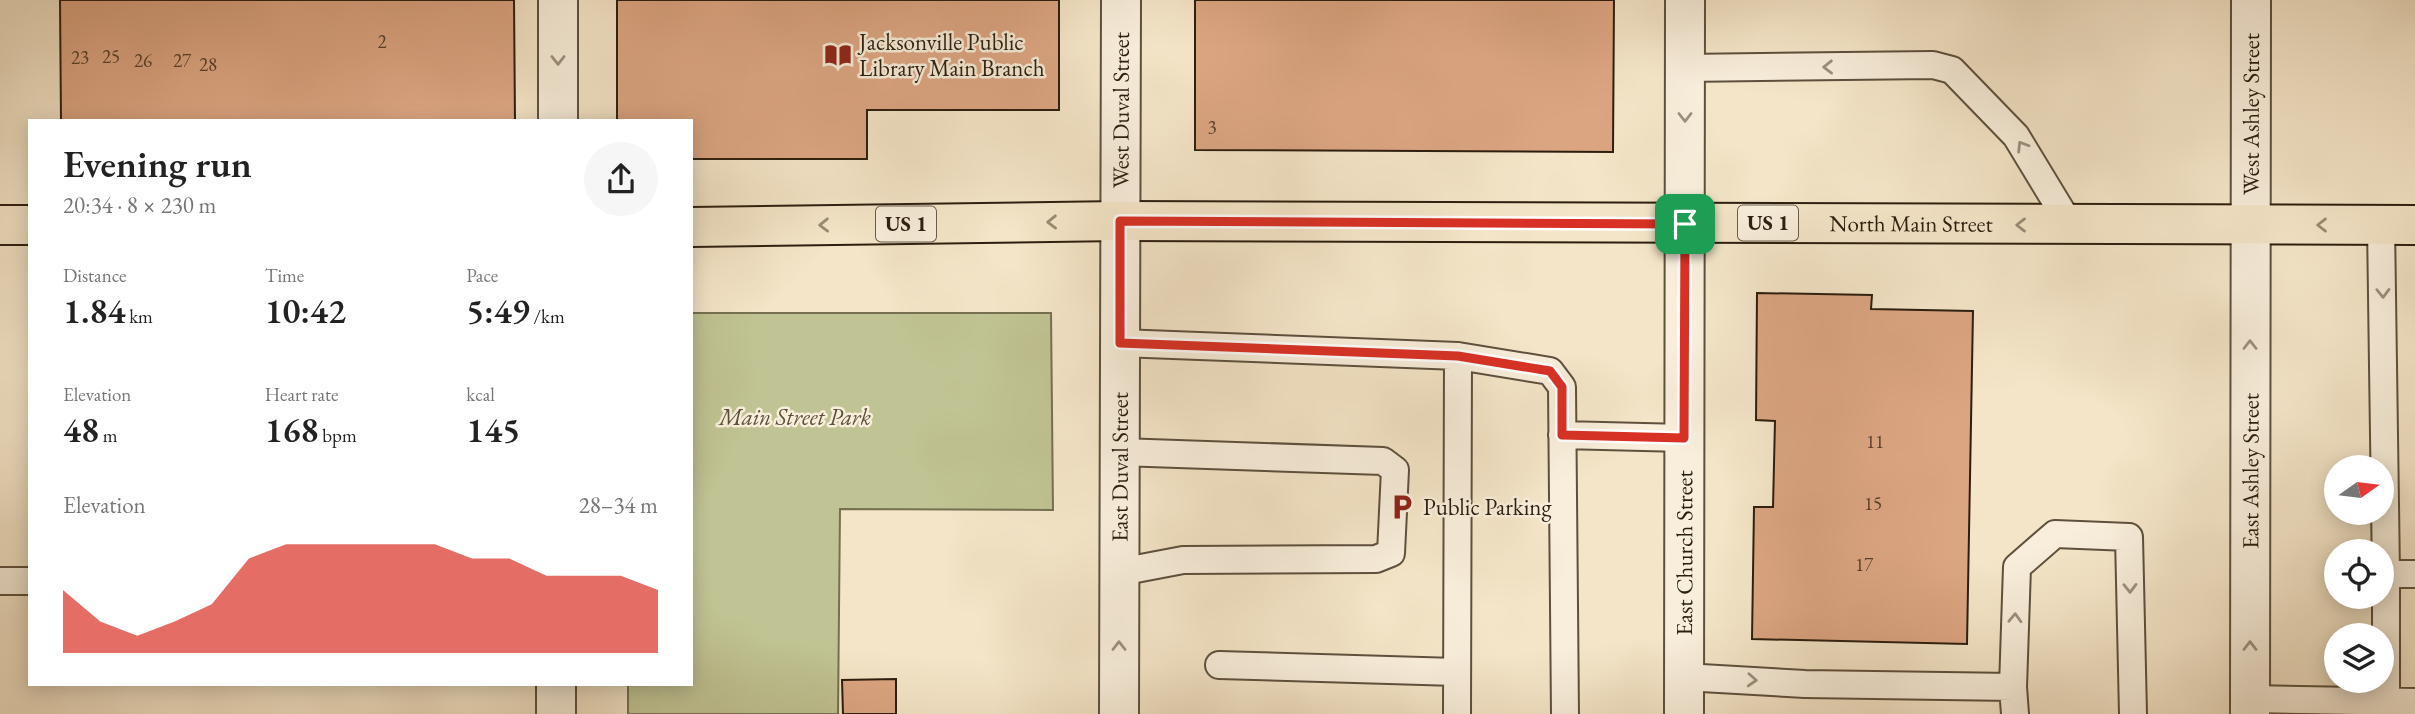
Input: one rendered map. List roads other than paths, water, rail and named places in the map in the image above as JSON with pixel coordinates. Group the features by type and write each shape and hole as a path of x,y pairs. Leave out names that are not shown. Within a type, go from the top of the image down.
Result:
{"main road":[{"name":"North Main Street","path":"693,227 1120,221 2398,225"},
{"path":"0,225 28,225"}],"street":[{"path":"558,0 558,119"},
{"name":"West Duval Street","path":"1120,221 1121,0"},
{"name":"East Church Street","path":"1684,714 1685,0"},
{"name":"West Ashley Street","path":"2250,226 2251,0"},
{"name":"East Duval Street","path":"1119,714 1120,221"},
{"name":"East Ashley Street","path":"2250,226 2250,707"},
{"path":"556,686 556,714"}],"lane":[{"path":"1684,68 1933,65 1952,70 2016,136 2070,225"},
{"path":"2387,539 2398,225"},
{"path":"1120,343 1458,356 1550,371 1562,387 1565,714"},
{"path":"1457,714 1458,356"},
{"path":"1562,435 1684,438"},
{"path":"1120,453 1383,461 1395,470 1391,553 1376,559 1183,560 1120,572"},
{"path":"2015,714 2013,687 2017,567 2055,534 2129,537 2133,714"},
{"path":"2394,574 2415,574"},
{"path":"0,581 28,581"},
{"path":"2385,708 2386,609"},
{"path":"1219,666 1456,672"},
{"path":"1684,677 1805,684 2013,687"},
{"path":"2250,707 2385,708 2415,702"}],"place":[{"name":"Jacksonville Public Library Main Branch","path":"838,55"},
{"name":"Public Parking","path":"1402,507"}],"park label":[{"name":"Main Street Park","path":"795,417"}]}
